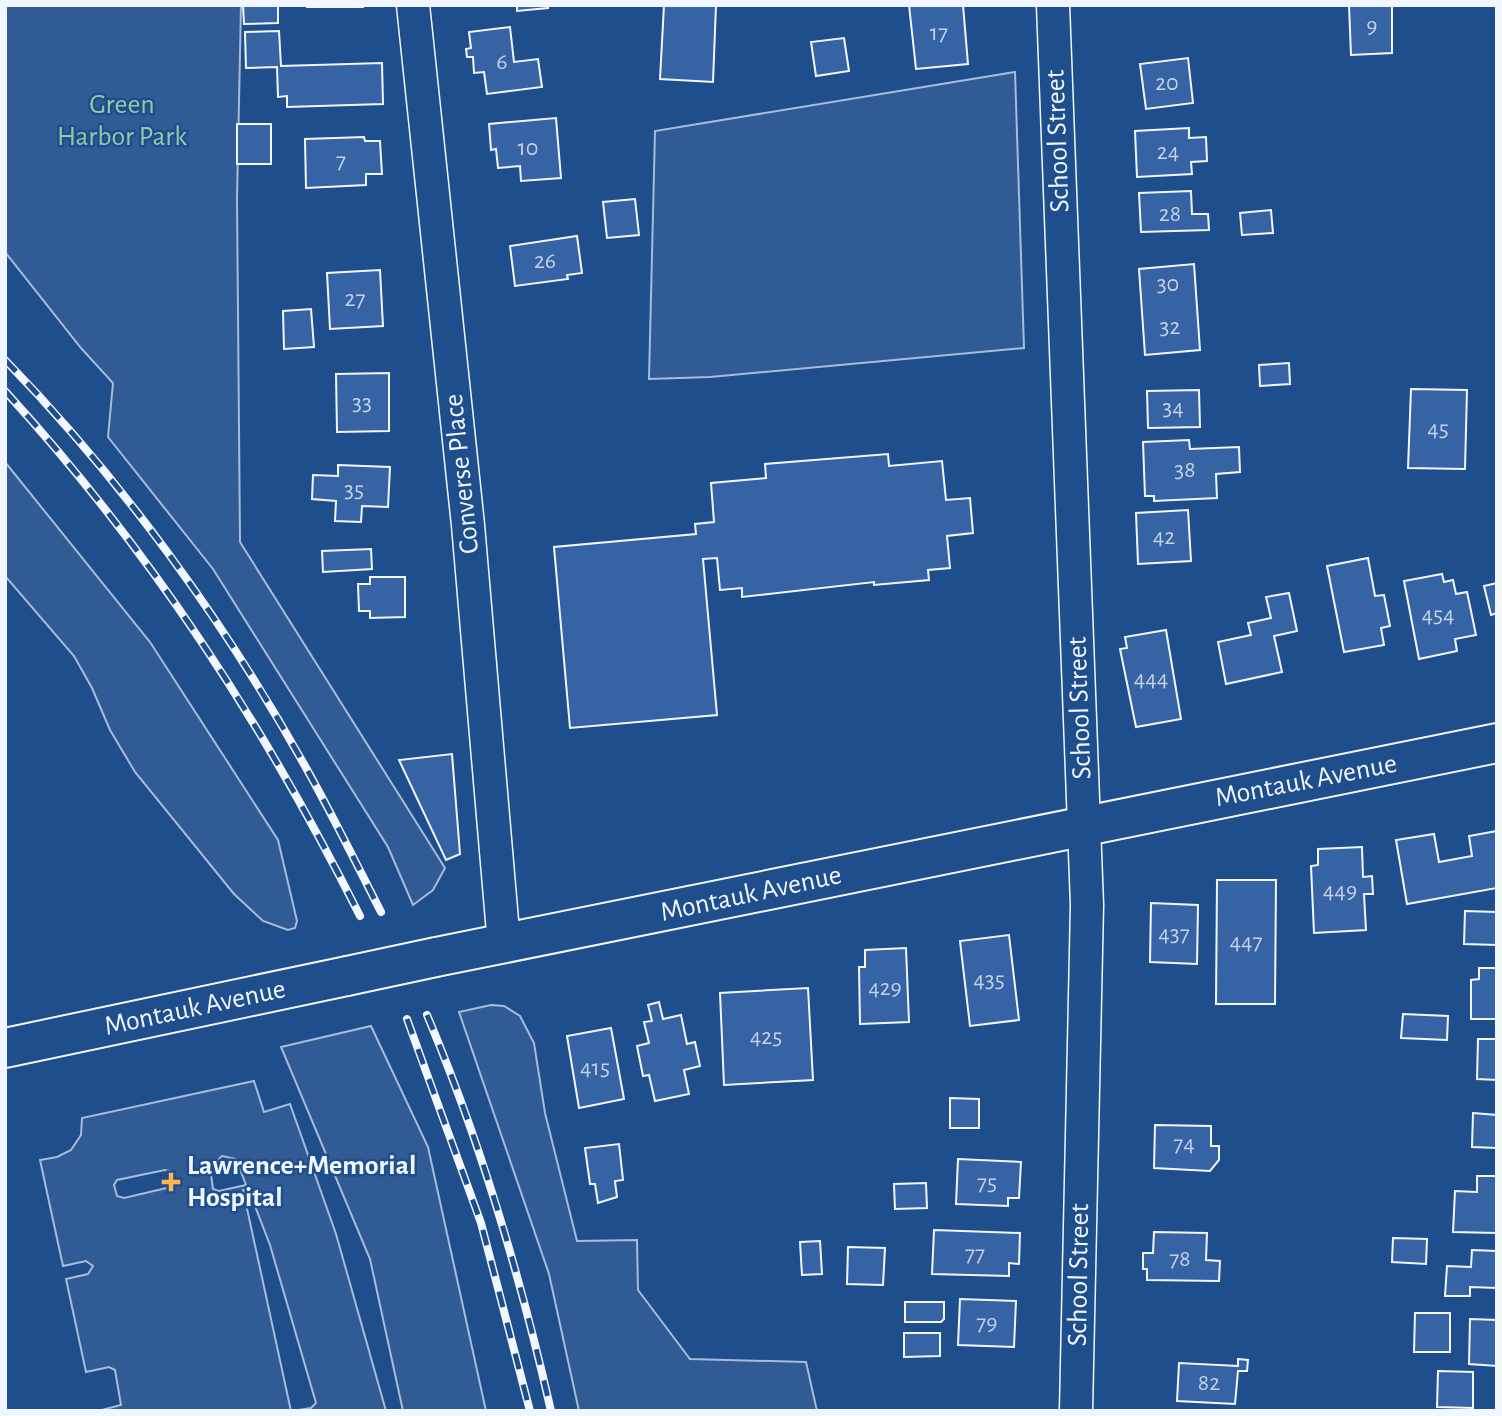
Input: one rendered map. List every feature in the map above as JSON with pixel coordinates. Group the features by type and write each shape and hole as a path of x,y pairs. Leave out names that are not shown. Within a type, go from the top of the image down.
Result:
{"street":[{"name":"Converse Place","path":"413,5 468,525 504,944"},
{"name":"School Street","path":"1053,5 1087,919 1076,1411"},
{"name":"Montauk Avenue","path":"5,1048 436,957 1497,743"}],"shaded area":[{"name":"Green Harbor Park","path":"5,5 241,5 237,199 240,542 445,868 433,890 413,905 388,847 213,569 108,437 113,383 81,348 5,252"},
{"path":"1015,72 1024,348 710,377 649,379 655,131"},
{"path":"5,462 150,642 278,840 297,921 295,928 288,930 263,921 234,894 135,772 110,730 92,688 74,656 5,576"},
{"path":"491,1005 504,1006 520,1016 534,1043 545,1113 577,1241 637,1240 638,1290 690,1359 806,1362 817,1411 579,1411 549,1274 459,1012"},
{"path":"371,1026 428,1147 486,1411 403,1411 370,1259 281,1047"},
{"name":"Lawrence+Memorial Hospital","path":"254,1081 264,1112 290,1104 336,1234 386,1411 292,1411 311,1408 316,1403 270,1245 248,1188 243,1190 291,1411 98,1411 121,1405 115,1370 109,1367 86,1372 66,1279 88,1274 93,1266 86,1261 63,1266 40,1160 57,1157 71,1150 81,1135 82,1118","holes":["222,1156 236,1159 246,1185 219,1191 213,1189 210,1167","170,1171 171,1187 124,1198 117,1196 114,1185 117,1180"]}],"building":[{"path":"243,5 278,5 278,23 244,24"},
{"path":"363,5 363,7 307,7"},
{"path":"517,5 548,5 548,8 517,11"},
{"path":"664,5 716,5 713,82 660,79"},
{"path":"909,5 963,5 968,64 916,69"},
{"path":"1349,5 1392,5 1392,53 1351,55"},
{"path":"510,27 514,62 538,59 542,87 487,94 484,72 474,73 473,57 467,57 466,49 471,48 469,32"},
{"path":"279,31 281,66 382,63 383,104 287,107 287,96 278,97 277,67 246,68 245,32"},
{"path":"844,38 849,71 816,76 811,42"},
{"path":"1188,58 1193,103 1146,109 1140,64"},
{"path":"556,118 561,178 521,181 520,166 498,168 496,149 491,150 489,124"},
{"path":"237,124 271,124 271,164 237,164"},
{"path":"1189,128 1189,138 1206,137 1207,161 1191,162 1192,174 1137,177 1135,131"},
{"path":"364,137 365,141 380,141 382,174 366,174 366,185 306,188 305,139"},
{"path":"1191,191 1192,214 1208,214 1209,230 1141,232 1139,193"},
{"path":"635,199 639,235 607,238 603,202"},
{"path":"1271,210 1273,233 1242,235 1240,213"},
{"path":"577,236 582,273 567,275 568,279 515,286 510,246"},
{"path":"1194,264 1200,350 1145,355 1139,269"},
{"path":"380,270 383,326 330,329 327,273"},
{"path":"311,309 314,347 284,349 283,311"},
{"path":"1289,363 1290,384 1260,386 1259,365"},
{"path":"389,373 389,431 337,432 336,374"},
{"path":"1411,389 1467,390 1465,469 1408,468"},
{"path":"1199,390 1200,427 1148,428 1147,391"},
{"path":"1189,440 1190,449 1239,447 1240,472 1216,474 1217,498 1154,501 1154,496 1145,496 1143,442"},
{"path":"888,454 889,466 942,461 946,500 970,498 973,533 947,536 950,568 928,570 929,580 874,585 874,582 742,597 742,588 720,590 717,558 703,559 717,715 570,728 554,547 696,534 695,524 714,522 711,483 766,478 765,464"},
{"path":"338,465 390,467 388,507 362,506 361,522 335,521 336,501 312,499 313,475 338,476"},
{"path":"1188,510 1191,561 1138,564 1136,513"},
{"path":"371,549 372,569 323,572 322,551"},
{"path":"1368,558 1375,596 1384,595 1390,626 1381,628 1384,645 1344,652 1327,566"},
{"path":"1442,574 1444,582 1453,580 1456,594 1467,592 1476,635 1455,639 1457,651 1419,659 1404,581"},
{"path":"370,577 405,577 405,617 370,618 370,611 359,611 358,584 370,584"},
{"path":"1497,583 1497,613 1491,615 1484,586"},
{"path":"1289,593 1297,631 1274,636 1282,672 1226,684 1218,642 1251,635 1248,623 1271,618 1266,597"},
{"path":"1166,630 1181,719 1136,727 1120,649 1127,648 1125,637"},
{"path":"452,754 460,854 446,860 399,760"},
{"path":"1497,831 1497,888 1407,904 1396,840 1434,834 1439,862 1472,856 1469,836"},
{"path":"1362,847 1363,877 1372,876 1373,894 1364,894 1366,930 1314,933 1311,866 1318,865 1318,849"},
{"path":"1217,880 1276,880 1275,1004 1216,1004"},
{"path":"1151,903 1198,905 1197,964 1150,962"},
{"path":"1465,911 1497,912 1497,945 1464,944"},
{"path":"1009,935 1019,1020 970,1026 960,941"},
{"path":"906,948 909,1022 860,1024 859,967 865,967 865,950"},
{"path":"1479,968 1497,968 1497,1019 1471,1019 1471,980 1479,979"},
{"path":"808,988 813,1080 724,1085 720,993"},
{"path":"659,1002 663,1019 681,1015 687,1044 695,1042 700,1066 684,1070 689,1094 655,1101 649,1075 643,1076 637,1046 649,1043 644,1022 652,1021 648,1005"},
{"path":"1403,1014 1448,1016 1447,1040 1401,1038"},
{"path":"611,1028 624,1099 579,1108 567,1036"},
{"path":"1478,1039 1497,1039 1497,1080 1477,1079"},
{"path":"950,1098 979,1099 979,1128 950,1128"},
{"path":"1473,1113 1497,1115 1497,1148 1472,1147"},
{"path":"1155,1125 1211,1126 1211,1146 1219,1146 1219,1160 1210,1171 1154,1168"},
{"path":"619,1144 623,1180 615,1181 617,1197 598,1203 595,1184 590,1184 585,1148"},
{"path":"958,1159 1021,1162 1019,1198 1008,1198 1008,1206 956,1204"},
{"path":"1477,1176 1497,1176 1497,1233 1453,1232 1455,1191 1477,1192"},
{"path":"926,1183 927,1208 895,1209 894,1184"},
{"path":"934,1230 1020,1233 1019,1264 1009,1263 1009,1276 932,1274"},
{"path":"1154,1232 1207,1233 1206,1260 1220,1261 1219,1281 1147,1280 1147,1269 1143,1269 1143,1253 1153,1253"},
{"path":"1393,1238 1427,1239 1426,1264 1392,1262"},
{"path":"820,1241 822,1274 802,1275 800,1242"},
{"path":"848,1247 885,1248 883,1285 847,1284"},
{"path":"1472,1250 1497,1251 1497,1288 1470,1287 1470,1296 1445,1296 1447,1266 1471,1267"},
{"path":"960,1299 1016,1301 1014,1347 958,1345"},
{"path":"905,1302 944,1302 944,1319 941,1322 905,1322"},
{"path":"1415,1313 1450,1313 1450,1352 1414,1352"},
{"path":"1470,1319 1497,1320 1497,1366 1469,1364"},
{"path":"904,1333 940,1333 940,1356 904,1357"},
{"path":"1238,1359 1248,1360 1247,1371 1238,1371 1235,1404 1177,1401 1179,1363 1238,1366"},
{"path":"1438,1371 1473,1372 1473,1408 1437,1407"}],"railway":[{"path":"5,360 48,406 130,503 205,605 274,712 305,766 381,912"},
{"path":"5,391 108,513 201,641 284,775 360,916"},
{"path":"427,1015 465,1112 498,1210 551,1411"},
{"path":"407,1019 481,1223 530,1411"}],"place":[{"name":"Lawrence+Memorial Hospital","path":"171,1182"}]}
